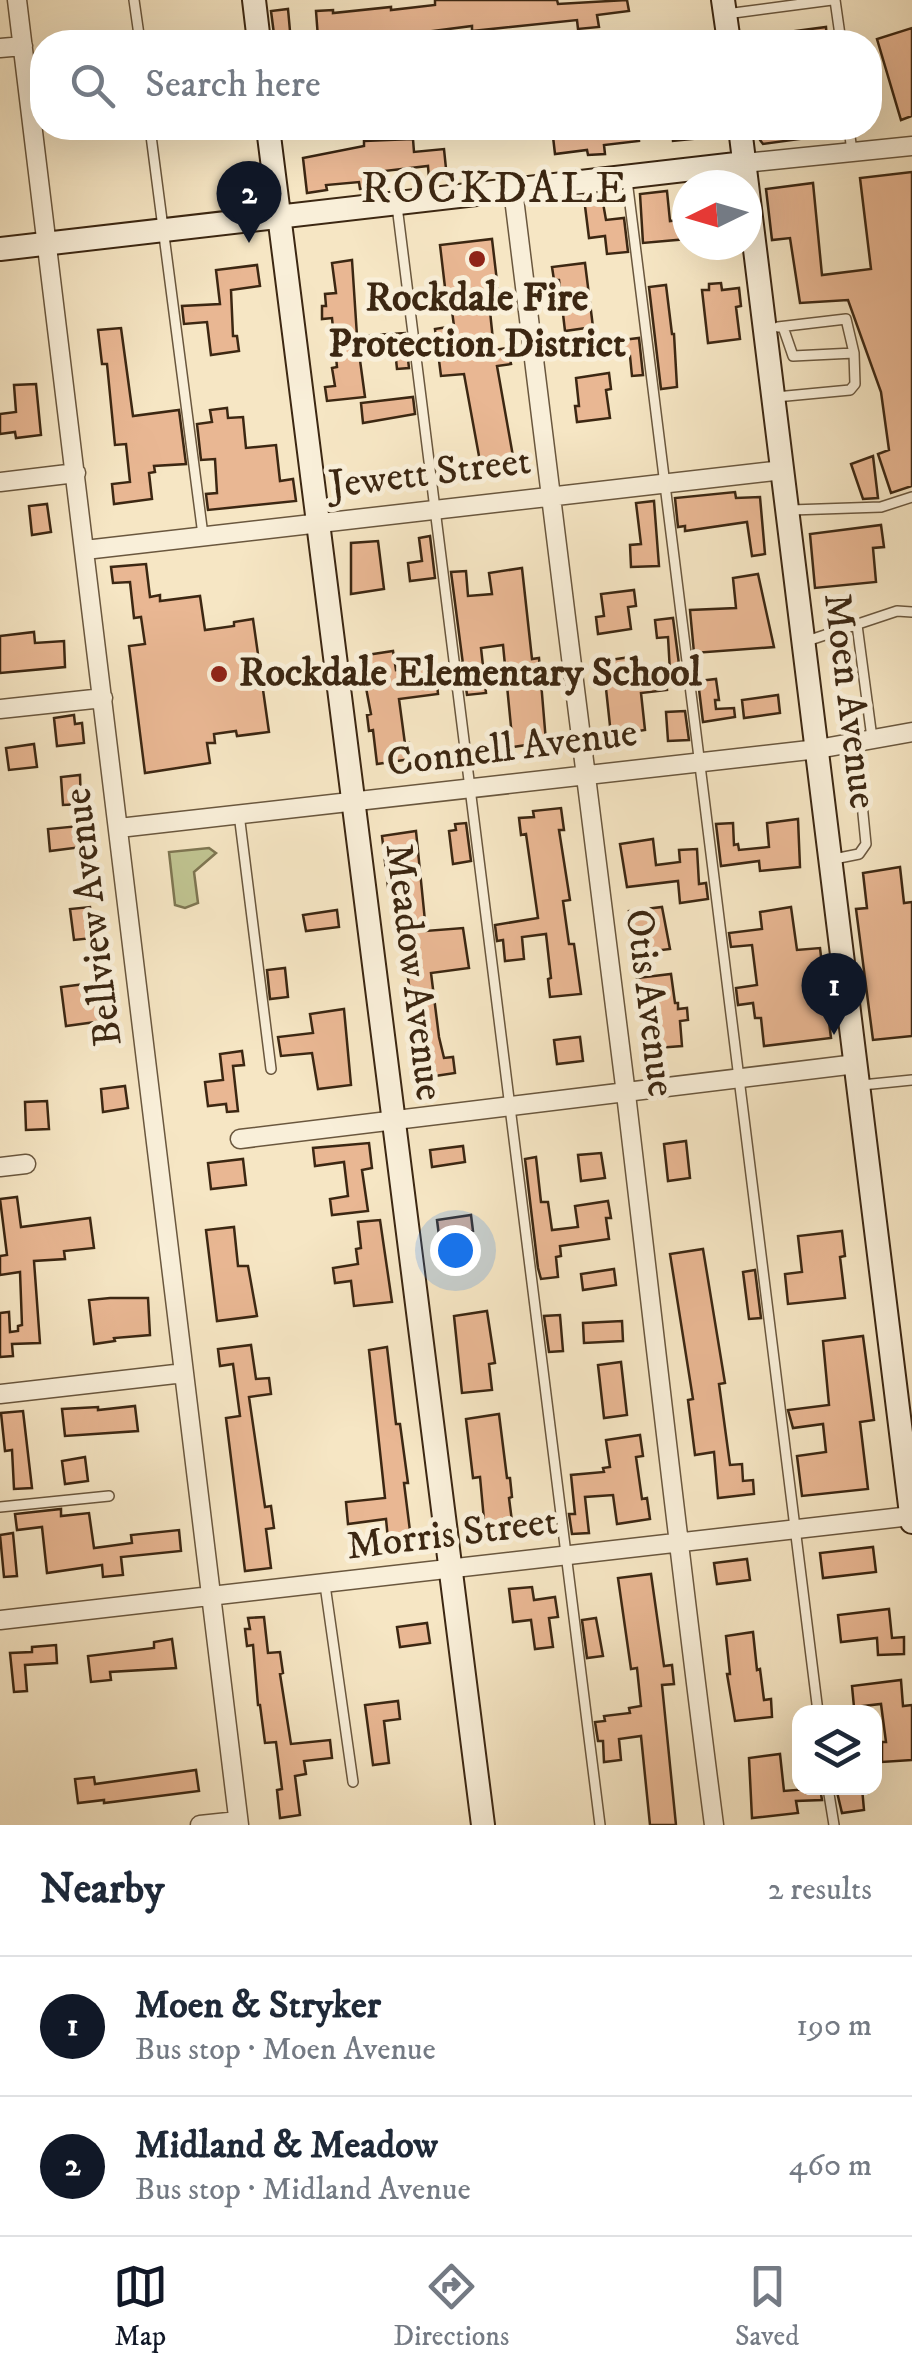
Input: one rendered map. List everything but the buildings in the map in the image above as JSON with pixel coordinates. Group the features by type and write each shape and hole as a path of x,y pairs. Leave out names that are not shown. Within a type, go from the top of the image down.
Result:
{"street":[{"name":"Bellview Avenue","path":"17,0 30,101"},
{"path":"254,0 257,30"},
{"path":"0,48 23,46"},
{"name":"Bellview Avenue","path":"35,140 239,1823"},
{"name":"Meadow Avenue","path":"269,140 483,1825"},
{"name":"Moen Avenue","path":"742,140 774,328 774,397 912,1519"},
{"path":"0,249 912,146"},
{"name":"Otis Avenue","path":"513,190 714,1825"},
{"name":"Jewett Street","path":"85,550 783,470"},
{"path":"0,482 76,474"},
{"path":"0,709 103,698"},
{"name":"Connell Avenue","path":"118,828 818,749 912,732"},
{"path":"240,1139 737,1078 858,1075"},
{"path":"0,1166 26,1164"},
{"path":"0,1394 184,1373"},
{"name":"Morris Street","path":"0,1620 912,1519"},
{"path":"200,1825 239,1823"}],"lane":[{"path":"134,0 138,30"},
{"path":"724,7 834,0 838,30"},
{"path":"152,140 203,534"},
{"path":"850,140 852,152"},
{"path":"627,177 817,1705"},
{"path":"396,204 600,1825"},
{"path":"774,397 850,390 855,384 854,353 846,319 774,328 793,356 854,353"},
{"path":"788,510 881,507 912,497"},
{"path":"804,642 897,611 912,612"},
{"path":"831,860 860,854 866,844 857,625"},
{"path":"239,814 271,1069"},
{"path":"858,1075 912,1080"},
{"path":"0,1507 109,1496"},
{"path":"325,1585 353,1782"},
{"path":"829,1795 834,1825"}],"green space":[{"path":"209,848 216,853 194,872 198,903 185,908 175,905 169,852"}],"place":[{"name":"Midland & Meadow","path":"249,243"},
{"name":"Rockdale Fire Protection District","path":"477,259"},
{"name":"Rockdale Elementary School","path":"219,674"},
{"name":"Moen & Stryker","path":"834,1035"}],"district":[{"name":"ROCKDALE","path":"495,189"}]}
